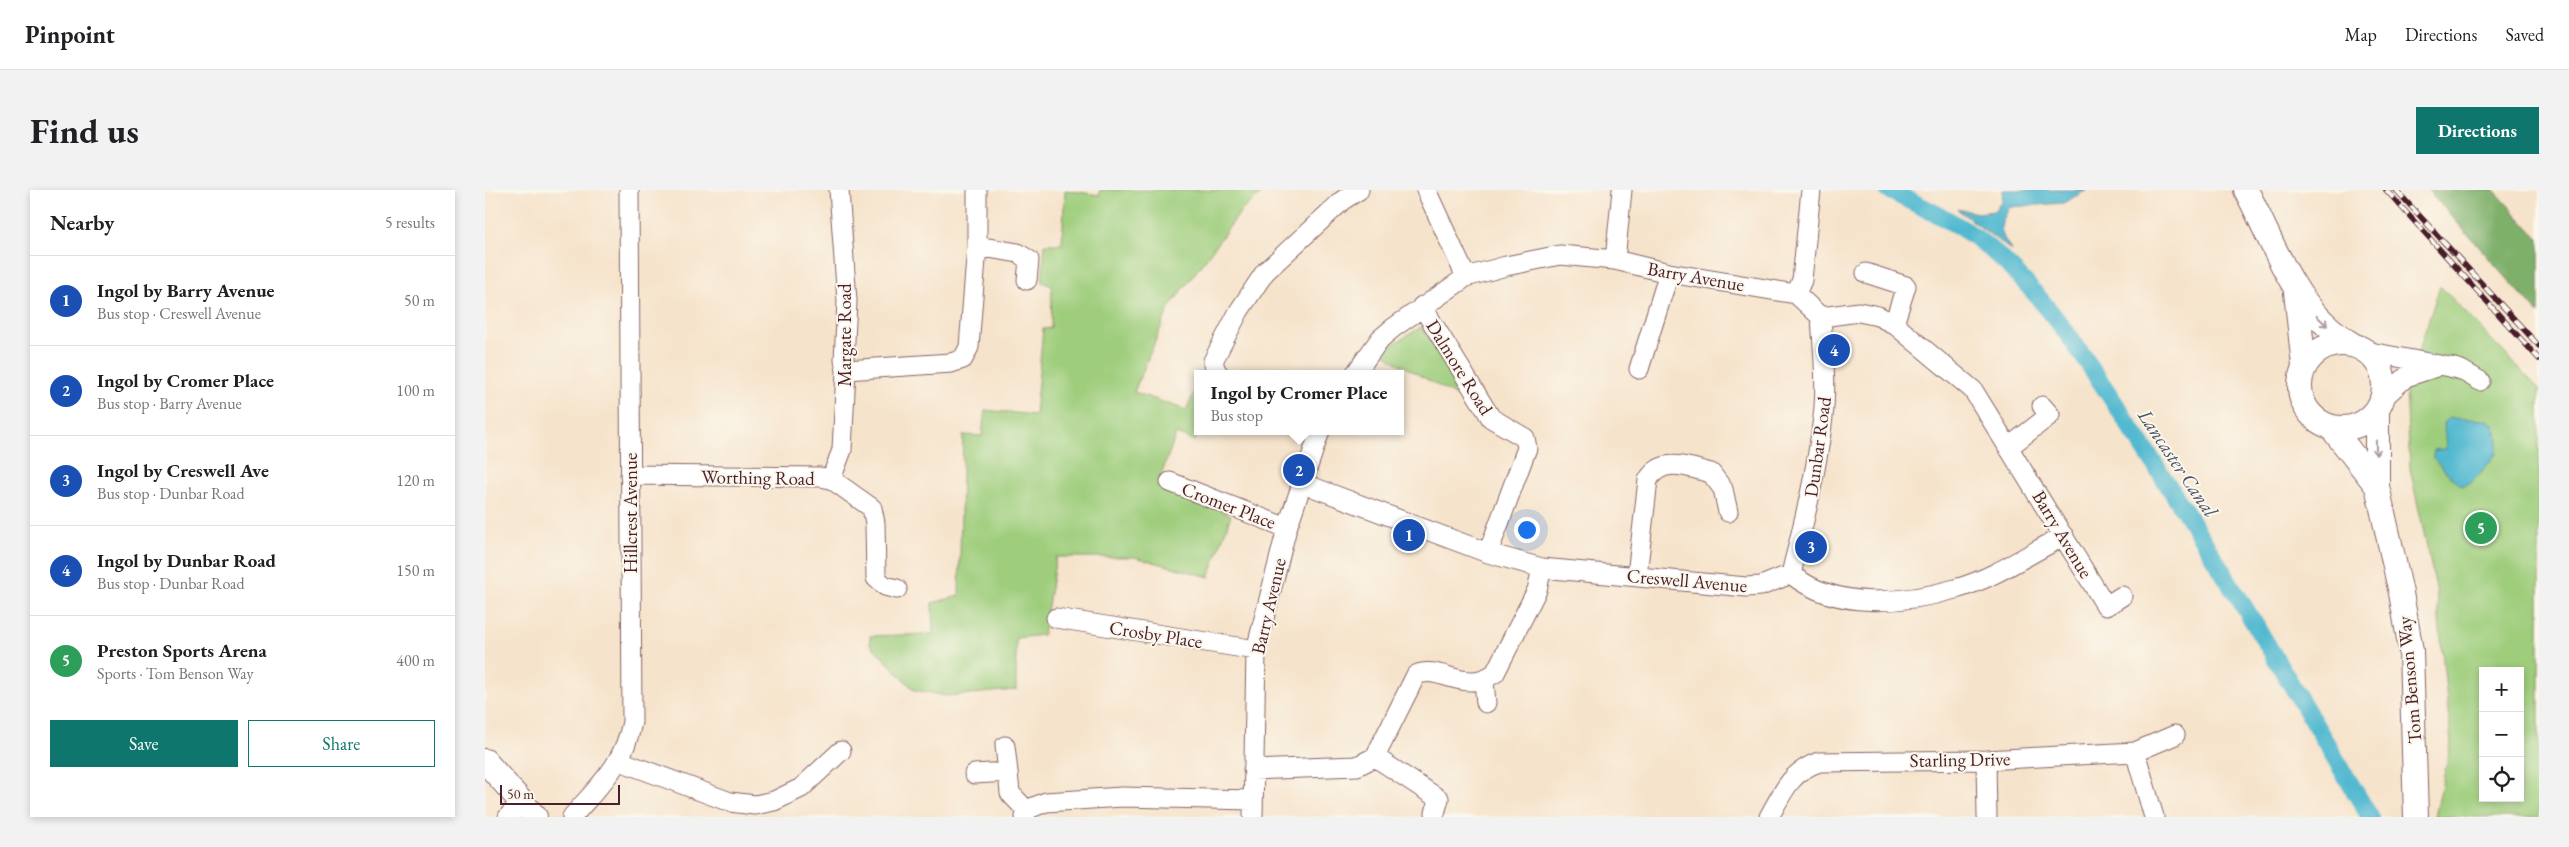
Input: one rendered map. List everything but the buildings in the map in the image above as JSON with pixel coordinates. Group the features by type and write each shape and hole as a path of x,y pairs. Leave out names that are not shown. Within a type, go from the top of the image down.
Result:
{"main road":[{"path":"2246,190 2296,292 2329,327 2375,360 2382,372 2384,385 2380,404 2368,420 2357,426 2344,429 2331,427 2311,415 2303,404 2299,389 2304,366 2296,292"},
{"path":"2304,366 2313,355 2325,347 2339,344 2359,348"},
{"name":"Tom Benson Way","path":"2380,404 2377,486 2401,593 2411,651 2416,815"},
{"name":"Tom Benson Way","path":"2331,427 2377,486"},
{"path":"485,761 521,812"}],"street":[{"name":"Hillcrest Avenue","path":"572,817 619,761 628,743 632,722 629,190"},
{"name":"Margate Road","path":"831,479 841,450 847,301 839,190"},
{"path":"845,370 951,363 963,359 969,347 977,246 977,190"},
{"path":"1216,370 1213,361 1239,311 1265,272 1343,200 1359,190"},
{"path":"1425,190 1466,277"},
{"path":"1615,260 1622,190"},
{"path":"1811,190 1802,280 1796,294 1821,317"},
{"path":"977,246 1018,253 1029,260 1027,280"},
{"name":"Barry Avenue","path":"1358,370 1380,339 1422,306 1466,277 1505,266 1560,255 1615,260 1669,273 1796,294"},
{"path":"1637,368 1669,273"},
{"path":"1866,273 1906,286 1894,324"},
{"name":"Dalmore Road","path":"1422,306 1491,418 1525,438 1527,448 1489,553"},
{"name":"Barry Avenue","path":"1821,317 1859,312 1878,316 1894,324 1973,390 2064,536 2105,606 2122,596"},
{"name":"Dunbar Road","path":"1791,574 1810,499 1824,416 1825,386 1821,317"},
{"path":"2359,348 2461,370 2480,381"},
{"path":"2380,404 2405,377 2440,366"},
{"path":"2009,447 2050,415 2043,406"},
{"name":"Barry Avenue","path":"1253,808 1256,650 1287,528 1319,435"},
{"path":"1637,575 1649,480 1654,470 1661,466 1672,465 1711,473 1723,489 1728,512"},
{"name":"Worthing Road","path":"630,475 820,477 831,479 872,508 875,523 876,578 885,586 897,589"},
{"name":"Cromer Place","path":"1170,482 1287,528"},
{"name":"Creswell Avenue","path":"1302,483 1489,553 1542,568 1637,575 1746,587 1761,586 1791,574"},
{"path":"1791,574 1814,589 1848,598 1871,601 1915,597 1956,589 1990,574 2064,536"},
{"path":"1253,770 1357,766 1375,757 1416,675 1425,673 1470,682 1484,681 1495,673 1537,590 1542,568"},
{"name":"Crosby Place","path":"1056,618 1256,650"},
{"path":"1484,681 1486,702"},
{"name":"Starling Drive","path":"1769,817 1791,778 1806,766 1819,762 1986,760 2135,752 2175,735"},
{"path":"1005,746 1010,793 1026,814 1046,802 1122,797 1253,808"},
{"path":"619,761 730,802 755,806 773,801 801,788 841,751"},
{"path":"2135,752 2154,817"},
{"path":"1375,757 1439,799 1435,813"},
{"path":"1986,760 1987,817"},
{"path":"974,774 1009,772"}],"green space":[{"path":"1065,190 1099,195 1100,190 1265,190 1242,210 1169,308 1134,392 1186,410 1194,393 1194,435 1197,435 1195,441 1176,434 1158,484 1231,515 1209,577 1135,557 1056,557 1043,635 1016,638 1016,690 947,696 914,690 870,644 870,636 933,634 932,603 959,596 963,435 982,436 985,410 1035,415 1043,329 1051,328 1052,286 1042,282 1045,244 1062,244"},
{"path":"2428,190 2494,190 2539,239 2539,314"},
{"path":"2440,286 2539,389 2539,817 2435,817 2451,743 2436,588 2410,469 2406,389"},
{"path":"1421,327 1472,405 1391,359 1386,354 1387,348"}],"water":[{"path":"2003,190 2087,190 2063,203 2010,207 2003,220 2001,229 2004,239 2012,251 1957,209 1978,213 1995,211 2002,201"},
{"path":"2450,418 2487,420 2493,424 2498,439 2496,454 2489,463 2472,482 2460,486 2434,459 2434,450 2446,449 2444,423"}],"waterway":[{"name":"Lancaster Canal","path":"1888,190 1949,221 1983,243 2030,288 2051,312 2089,364 2201,537 2370,817"}],"railway":[{"path":"2386,190 2539,359"},
{"path":"2396,190 2539,346"}],"place":[{"name":"Ingol by Dunbar Road","path":"1834,350"},
{"name":"Ingol by Cromer Place","path":"1299,470"},
{"name":"Preston Sports Arena","path":"2481,528"},
{"name":"Ingol by Barry Avenue","path":"1409,535"},
{"name":"Ingol by Creswell Ave","path":"1811,547"}]}
